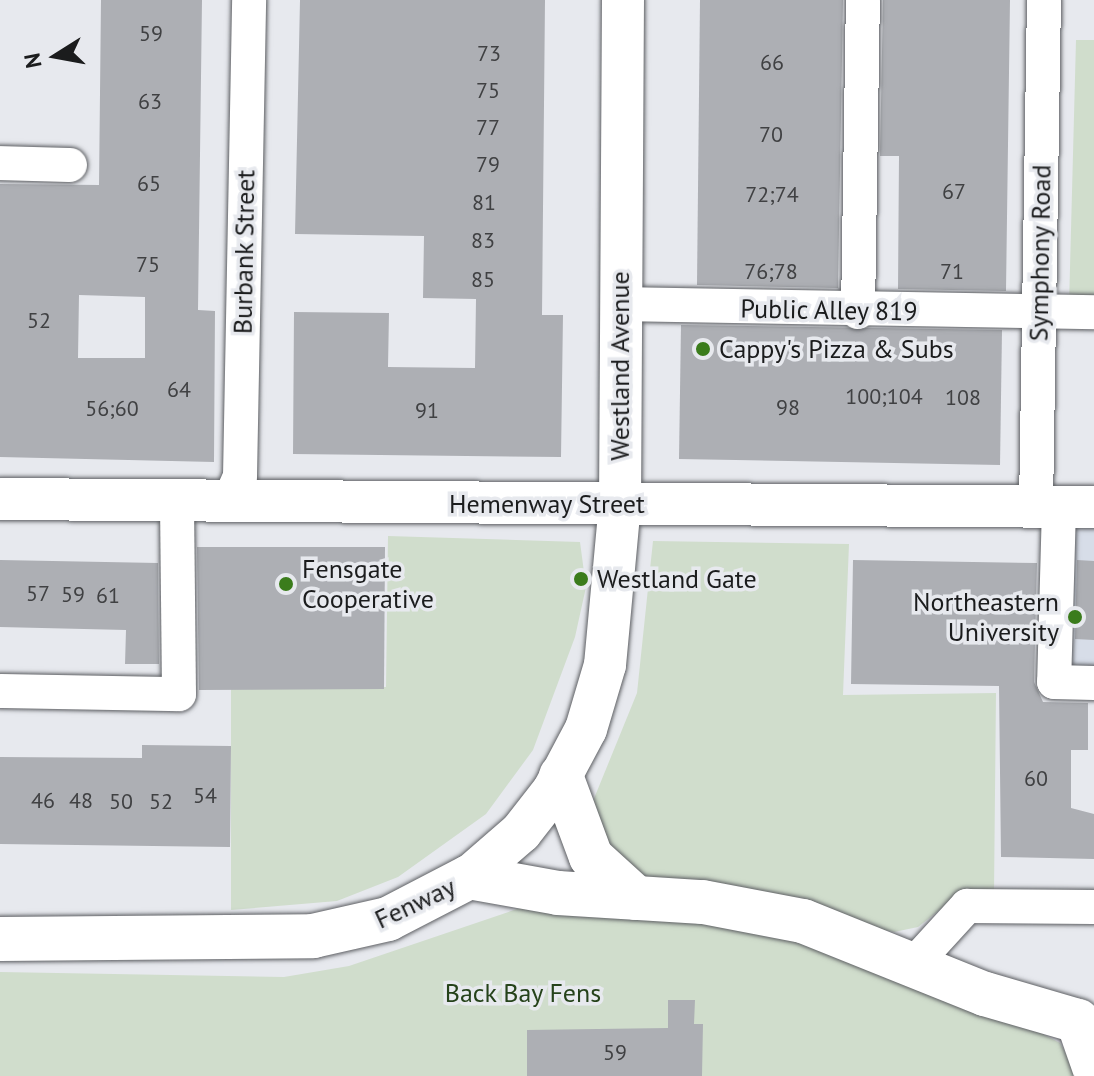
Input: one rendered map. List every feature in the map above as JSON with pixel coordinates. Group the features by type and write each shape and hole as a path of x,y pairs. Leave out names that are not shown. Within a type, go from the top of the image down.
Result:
{"highway":[{"path":"561,776 591,857 636,898"},
{"name":"Fenway","path":"0,939 300,938 388,919 469,877 781,916 1086,1023"},
{"path":"1086,1023 1094,1067"}],"main road":[{"name":"Westland Avenue","path":"469,877 521,832 561,776 586,729 605,665 620,504 623,0"},
{"name":"Hemenway Street","path":"0,499 1063,507"}],"street":[{"name":"Burbank Street","path":"229,501 240,476 249,0"},
{"path":"858,312 863,0"},
{"name":"Symphony Road","path":"1044,0 1039,312 1063,507 1054,682 1094,683"},
{"path":"0,163 70,165"},
{"name":"Public Alley 819","path":"620,304 858,312 1094,312"},
{"path":"0,691 179,694 177,501"},
{"path":"914,964 967,906 1094,907"}],"shaded area":[{"name":"Northeastern University","path":"1059,507 1094,507 1094,683 1054,682"}],"green space":[{"path":"1076,40 1094,40 1094,306 1069,306"},
{"path":"388,536 580,542 586,587 575,637 533,750 486,814 398,877 337,901 231,910 231,685 386,687"},
{"path":"653,541 849,544 843,695 996,693 994,893 956,897 918,927 894,932 641,884 605,854 593,801 637,693"},
{"name":"Back Bay Fens","path":"520,908 688,917 770,932 1033,1029 1060,1043 1078,1076 0,1076 0,972 284,977 349,966"}],"building":[{"path":"101,0 202,0 198,310 215,311 214,462 0,457 0,184 99,185","holes":["79,295 145,297 145,358 78,358"]},
{"path":"300,0 545,0 542,315 563,315 561,457 293,454 294,312 389,313 388,367 475,368 476,299 423,298 424,236 295,234"},
{"path":"700,0 843,0 838,288 697,285"},
{"path":"883,0 1010,0 1006,291 898,289 899,156 880,156"},
{"path":"681,325 1002,330 1000,465 679,459"},
{"name":"Fensgate Cooperative","path":"197,547 385,547 384,689 199,690"},
{"path":"0,560 158,563 159,664 125,664 126,630 0,627"},
{"path":"853,560 1037,563 1034,682 1043,702 1088,703 1088,750 1071,750 1071,808 1094,814 1094,859 1001,857 999,686 851,684"},
{"path":"1077,560 1094,561 1094,640 1075,639"},
{"path":"142,745 231,746 230,847 0,844 0,757 142,758"},
{"path":"668,1000 695,1000 694,1024 703,1024 702,1076 527,1076 527,1030 668,1028"}],"place":[{"name":"Cappy's Pizza & Subs","path":"703,349"},
{"name":"Westland Gate","path":"581,579"},
{"name":"Fensgate Cooperative","path":"286,584"},
{"name":"Northeastern University","path":"1075,617"}]}
